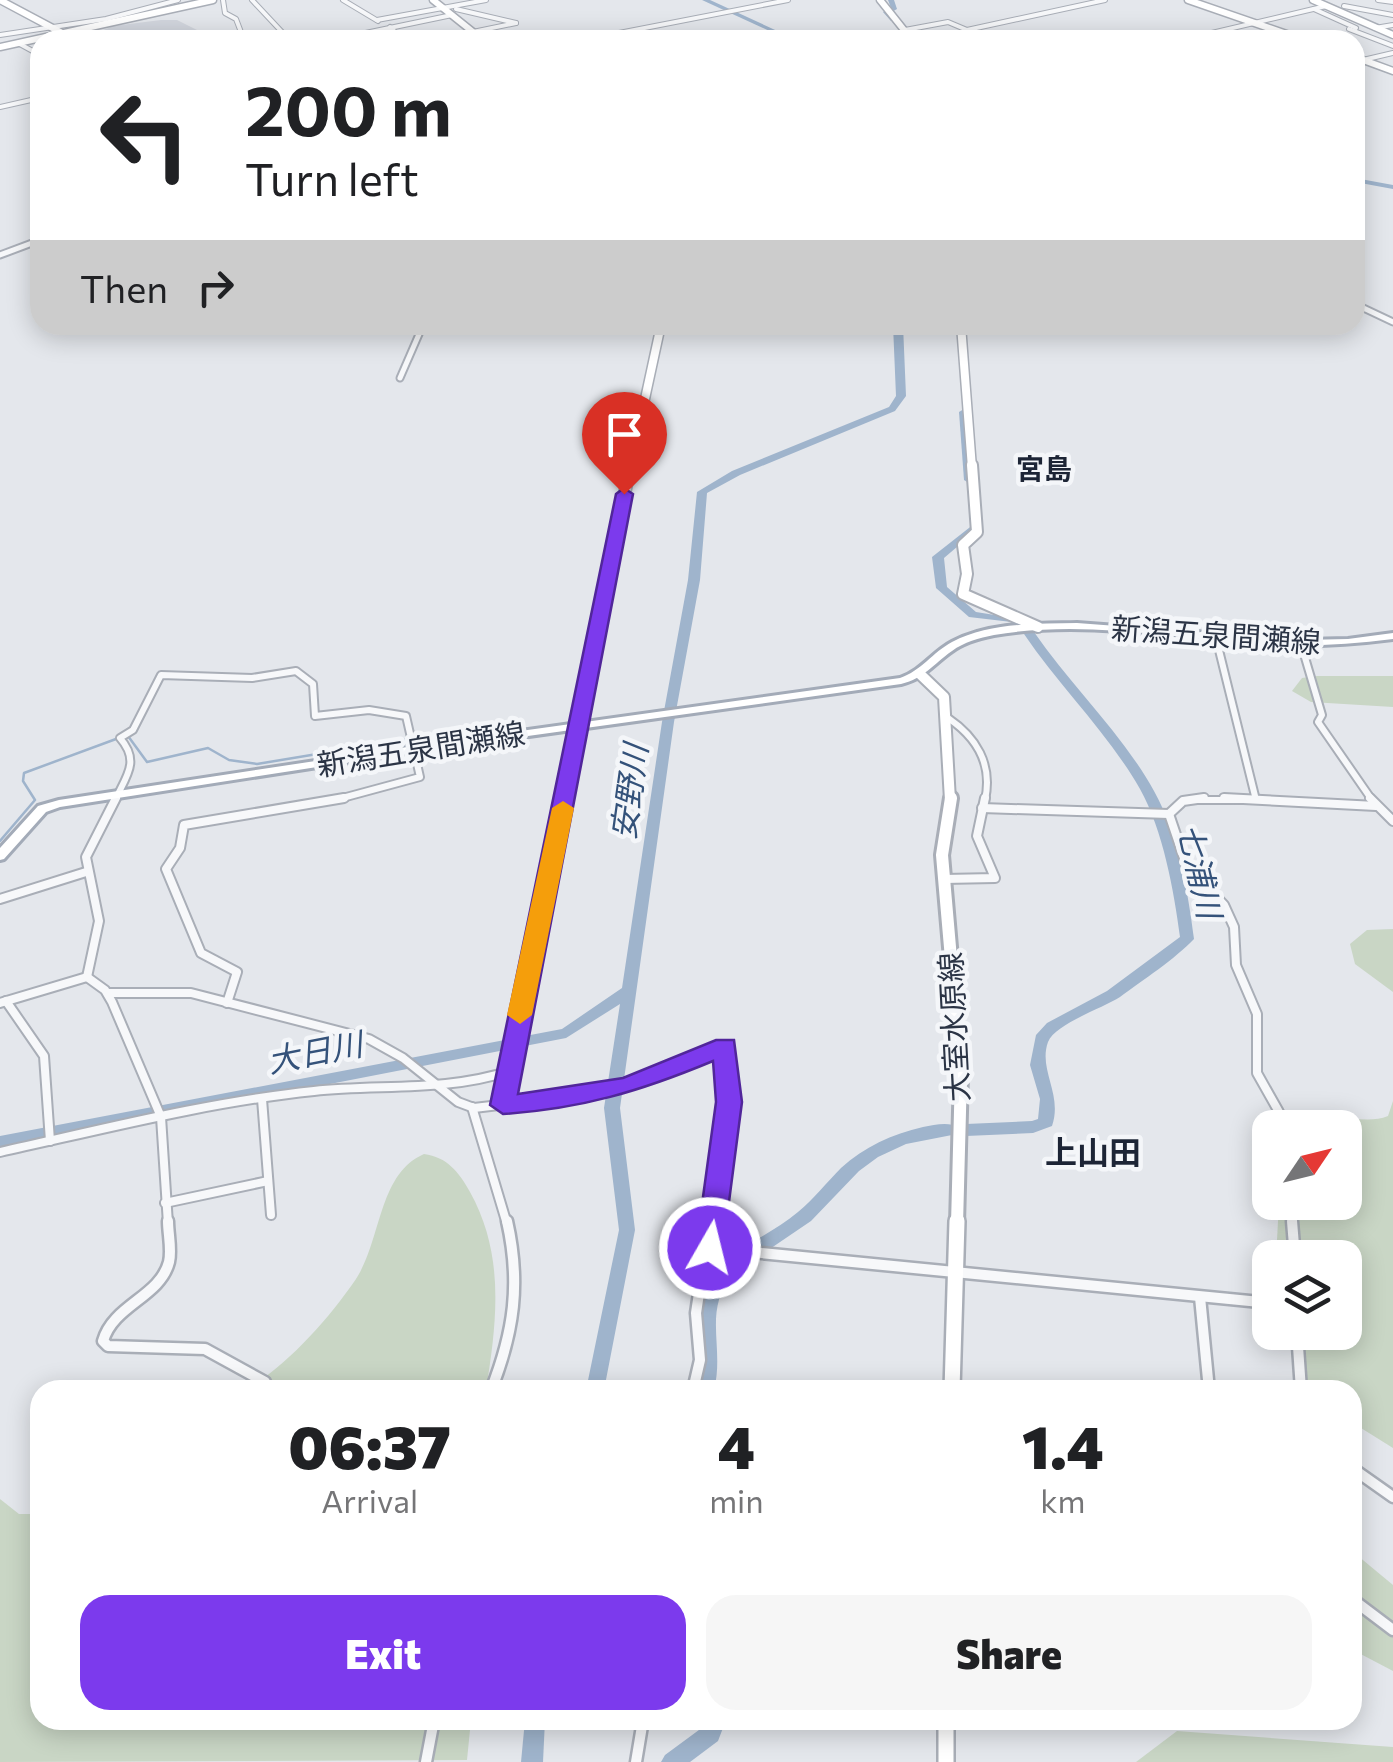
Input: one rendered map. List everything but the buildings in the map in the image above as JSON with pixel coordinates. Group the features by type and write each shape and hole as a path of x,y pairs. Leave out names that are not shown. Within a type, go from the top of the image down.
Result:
{"main road":[{"path":"0,0 57,30"},
{"path":"76,30 213,0"},
{"path":"433,0 471,30"},
{"path":"880,0 905,30"},
{"path":"1188,0 1275,30"},
{"path":"1313,0 1326,6 1342,6 1372,27 1393,34"},
{"path":"0,48 30,41"},
{"path":"1365,61 1393,71"},
{"path":"581,726 612,570 616,528 660,335"},
{"path":"962,335 977,532 962,546 967,574 962,594 1038,627"},
{"name":"新潟五泉間瀬線","path":"0,856 42,809 414,749 922,676 948,649 968,639 1038,627 1301,644 1393,636"},
{"name":"大室水原線","path":"922,676 944,697 952,808 942,855 962,1074 952,1380"},
{"path":"946,1730 946,1762"}],"street":[{"path":"38,30 178,0"},
{"path":"223,0 226,13 236,19 240,30"},
{"path":"252,0 280,30"},
{"path":"343,0 391,28"},
{"path":"377,20 486,0"},
{"path":"633,30 788,0"},
{"path":"905,30 948,22 968,30 1105,0"},
{"path":"1366,10 1375,0 1393,2"},
{"path":"1224,30 1326,6"},
{"path":"1342,6 1393,15"},
{"path":"445,7 516,23 483,30"},
{"path":"1314,8 1321,16 1356,28"},
{"path":"381,30 452,15"},
{"path":"1352,30 1393,25"},
{"path":"0,35 30,31"},
{"path":"1365,36 1393,49"},
{"path":"18,44 30,50"},
{"path":"1365,57 1393,49"},
{"path":"0,107 30,100"},
{"path":"0,255 30,244"},
{"path":"1365,309 1393,322"},
{"path":"400,378 419,335"},
{"path":"1216,638 1256,801"},
{"path":"1301,644 1322,715 1318,722 1376,806 1393,821"},
{"path":"227,1003 237,972 201,953 196,946 187,914 166,870 177,854 184,826 294,810 414,782 420,777 402,714 369,710 316,716 313,684 296,671 252,678 161,675 133,730 120,738 132,752 134,764 86,858 86,872 98,903 99,924 86,967 87,977 108,993 161,1117 166,1203 167,1271 106,1329 104,1341 108,1346 130,1348 205,1350 261,1380"},
{"path":"944,879 995,878 976,836 988,774 972,735 948,718"},
{"path":"503,1105 581,726"},
{"path":"982,808 1167,814 1195,798 1376,806"},
{"path":"1167,814 1186,864 1224,905 1234,927 1236,964 1257,1014 1256,1073 1278,1110"},
{"path":"0,899 86,872"},
{"path":"49,1140 44,1056 3,1002 87,977"},
{"path":"108,993 191,994 369,1039 404,1058 472,1107 601,1093 628,1086 718,1048 726,1049 729,1102 710,1248 696,1313 700,1360 696,1380"},
{"path":"0,1152 262,1099 333,1090 476,1084 510,1071"},
{"path":"262,1099 271,1215"},
{"path":"472,1107 518,1276 516,1326 495,1380"},
{"path":"166,1203 268,1181"},
{"path":"710,1248 1252,1301"},
{"path":"1200,1296 1208,1380"},
{"path":"1298,1350 1300,1380"},
{"path":"1362,1475 1393,1497"},
{"path":"1362,1607 1393,1630"},
{"path":"426,1762 432,1730"},
{"path":"636,1762 641,1730"}],"shaded area":[{"path":"177,20 197,30 104,30"}],"green space":[{"path":"1393,676 1393,707 1311,702 1292,691 1302,678"},
{"path":"1393,929 1393,992 1355,964 1350,944 1367,930"},
{"path":"1393,1101 1393,1448 1362,1429 1362,1380 1304,1380 1292,1350 1362,1350 1362,1240 1277,1240 1278,1220 1362,1220 1362,1119 1388,1116"},
{"path":"424,1154 446,1162 461,1178 481,1216 489,1240 495,1289 487,1380 262,1380 293,1354 356,1279 389,1192 409,1163"},
{"path":"0,1499 19,1514 30,1514 30,1730 470,1730 467,1760 0,1762"},
{"path":"1362,1559 1393,1585 1393,1671 1362,1655"},
{"path":"1177,1731 1393,1747 1393,1762 1136,1762"}],"waterway":[{"name":"安野川","path":"705,0 772,30"},
{"path":"891,0 894,9 886,12 893,20"},
{"path":"1365,182 1393,187"},
{"name":"安野川","path":"597,1380 627,1230 612,1108 668,722 694,580 702,492 736,473 892,409 901,396 898,335"},
{"name":"七浦川","path":"964,412 969,480"},
{"name":"七浦川","path":"974,527 938,557 942,588 973,615 1016,621"},
{"name":"七浦川","path":"966,1130 1033,1127 1046,1122 1048,1099 1038,1065 1041,1039 1052,1027 1112,995 1187,939 1172,862 1147,790 1030,634"},
{"path":"128,736 147,762 208,748 229,760 257,764 456,731"},
{"path":"0,841 35,800 23,781 24,773 116,739"},
{"name":"大日川","path":"0,1142 566,1033 628,991"},
{"name":"七浦川","path":"707,1380 708,1305 727,1269 805,1216 872,1153 910,1136 952,1129"},
{"name":"安野川","path":"532,1762 534,1730"},
{"name":"七浦川","path":"672,1762 712,1730"}],"slow traffic":[{"path":"520,1015 563,808"}],"district":[{"name":"宮島","path":"1044,469"},
{"name":"上山田","path":"1093,1153"}],"route":[{"path":"624,494 503,1105 549,1102 628,1086 725,1046 729,1102 710,1248"}]}
